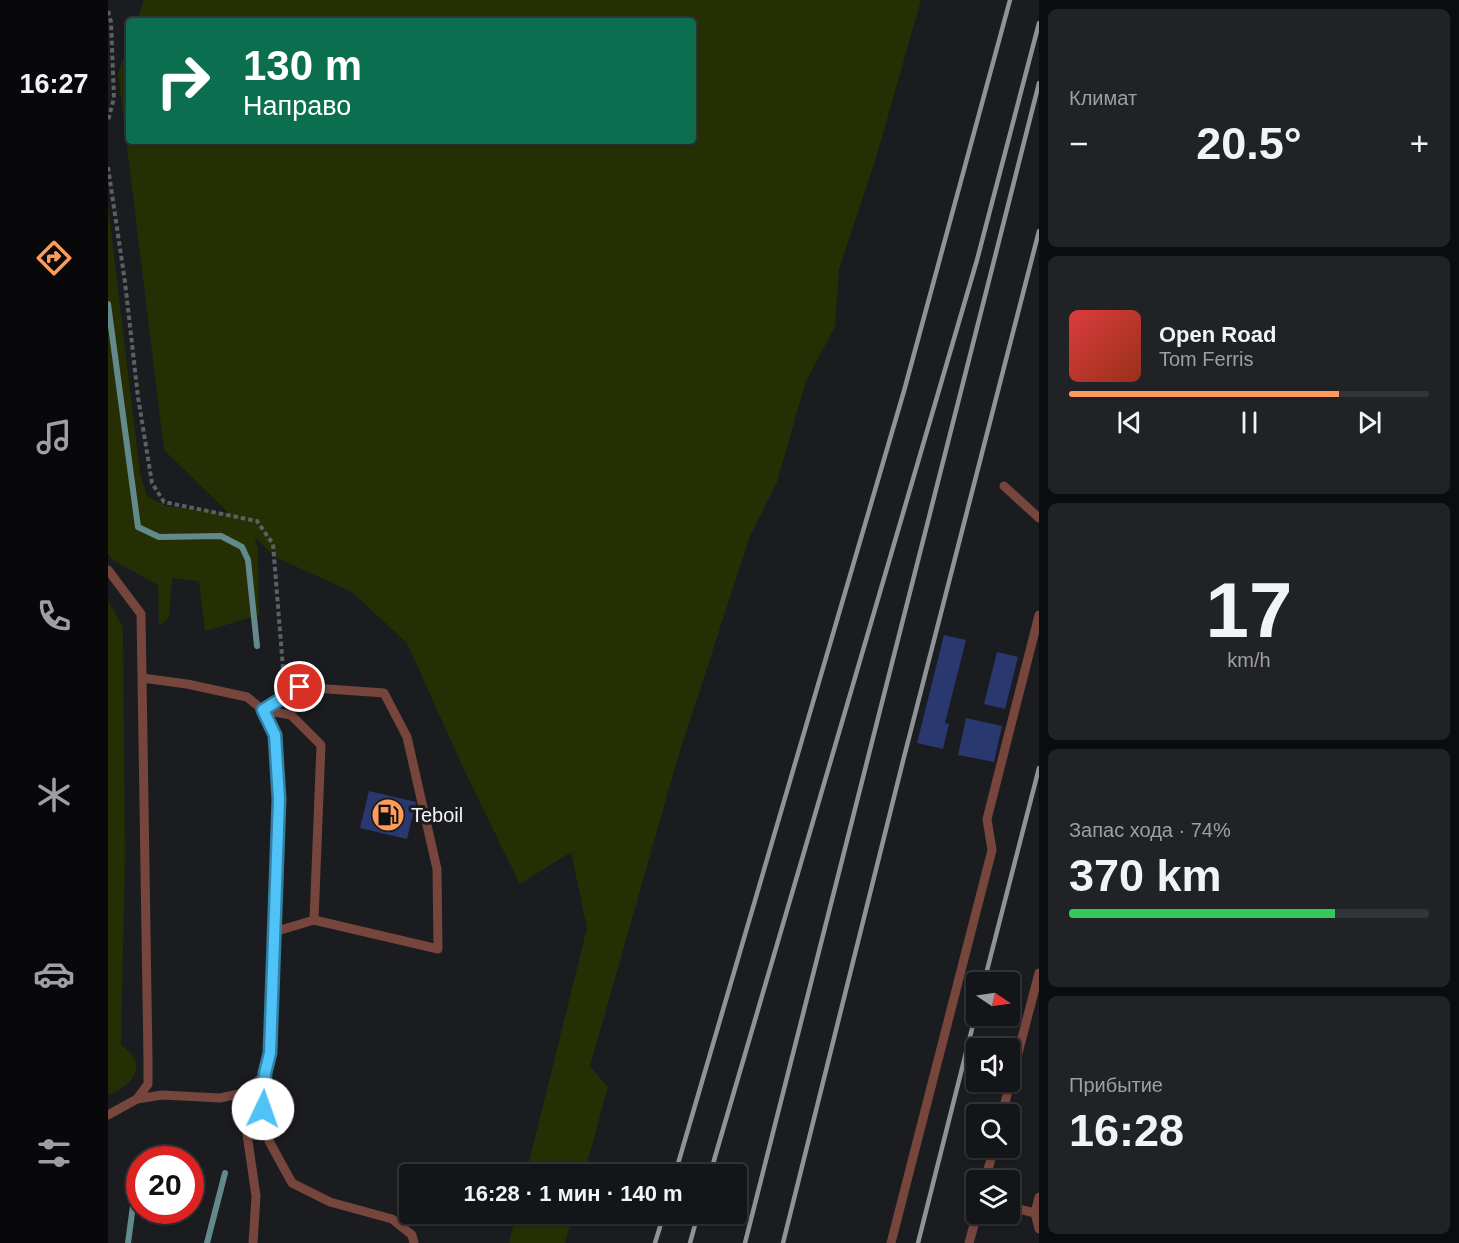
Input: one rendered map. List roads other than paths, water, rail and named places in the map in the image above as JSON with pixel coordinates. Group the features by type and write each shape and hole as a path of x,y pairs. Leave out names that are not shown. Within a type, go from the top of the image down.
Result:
{"lane":[{"path":"1004,486 1039,518"},
{"path":"108,570 141,614 148,1084 137,1099"},
{"path":"891,1243 992,850 987,819 1039,615"},
{"path":"142,678 187,684 247,697 263,710 275,735 279,799 270,1053 265,1073 263,1109 268,1141 292,1183 330,1202 392,1219 412,1234 414,1243"},
{"path":"263,710 300,687 384,693 407,737 437,868 438,949 314,920 274,932"},
{"path":"263,710 291,715 321,745 314,920"},
{"path":"1005,1104 1039,973"},
{"path":"108,1115 137,1099 162,1095 220,1098 248,1092 265,1073"},
{"path":"236,1095 247,1134 256,1196 253,1243"},
{"path":"1039,1197 1035,1213 1039,1229"},
{"path":"1020,1209 1035,1213"},
{"path":"969,1243 974,1224"}],"waterway":[{"path":"108,304 138,527 159,537 221,536 242,547 248,560 257,646"},
{"path":"207,1243 225,1173"},
{"path":"128,1243 131,1224"}],"railway":[{"path":"678,1164 904,391 1010,0"},
{"path":"713,1164 977,260 1039,23"},
{"path":"745,1243 1039,83"},
{"path":"783,1243 904,757 1039,231"},
{"path":"987,972 1039,768"},
{"path":"918,1243 973,1026"},
{"path":"655,1243 661,1224"},
{"path":"690,1243 695,1224"}],"place":[{"name":"Teboil","path":"388,815"}]}
